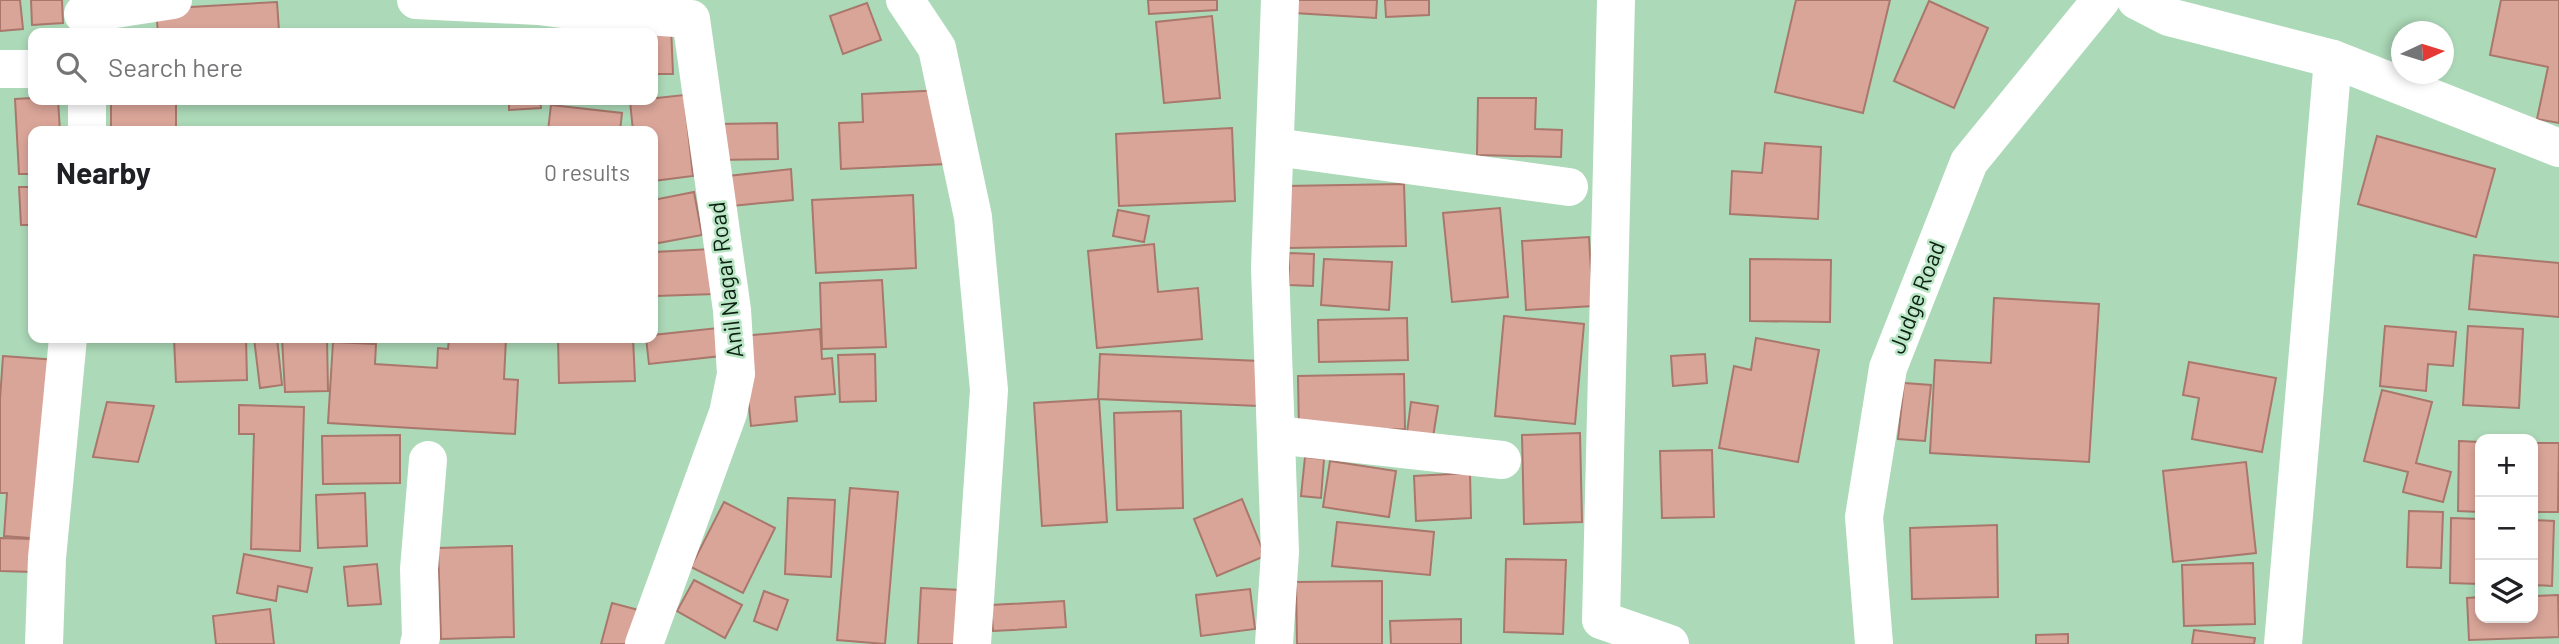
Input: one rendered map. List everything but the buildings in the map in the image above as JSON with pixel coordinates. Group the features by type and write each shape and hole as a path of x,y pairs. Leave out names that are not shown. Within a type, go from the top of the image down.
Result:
{"street":[{"path":"83,16 173,0"},
{"path":"416,0 586,6"},
{"path":"905,0 937,48 973,217 989,390 972,644"},
{"path":"1274,644 1280,552 1270,268 1280,0"},
{"path":"1616,0 1601,620 1670,644"},
{"name":"Judge Road","path":"1874,644 1864,517 1888,368 1969,162 2101,0"},
{"path":"2136,0 2169,17 2333,60 2559,148"},
{"name":"Anil Nagar Road","path":"586,6 691,19 732,310 736,374 729,413 644,644"},
{"path":"2283,644 2333,60"},
{"path":"0,69 28,69"},
{"path":"87,105 87,126"},
{"path":"1275,147 1569,187"},
{"path":"44,644 47,558 68,343"},
{"path":"1276,435 1502,460"},
{"path":"419,644 419,569 428,460"}]}
